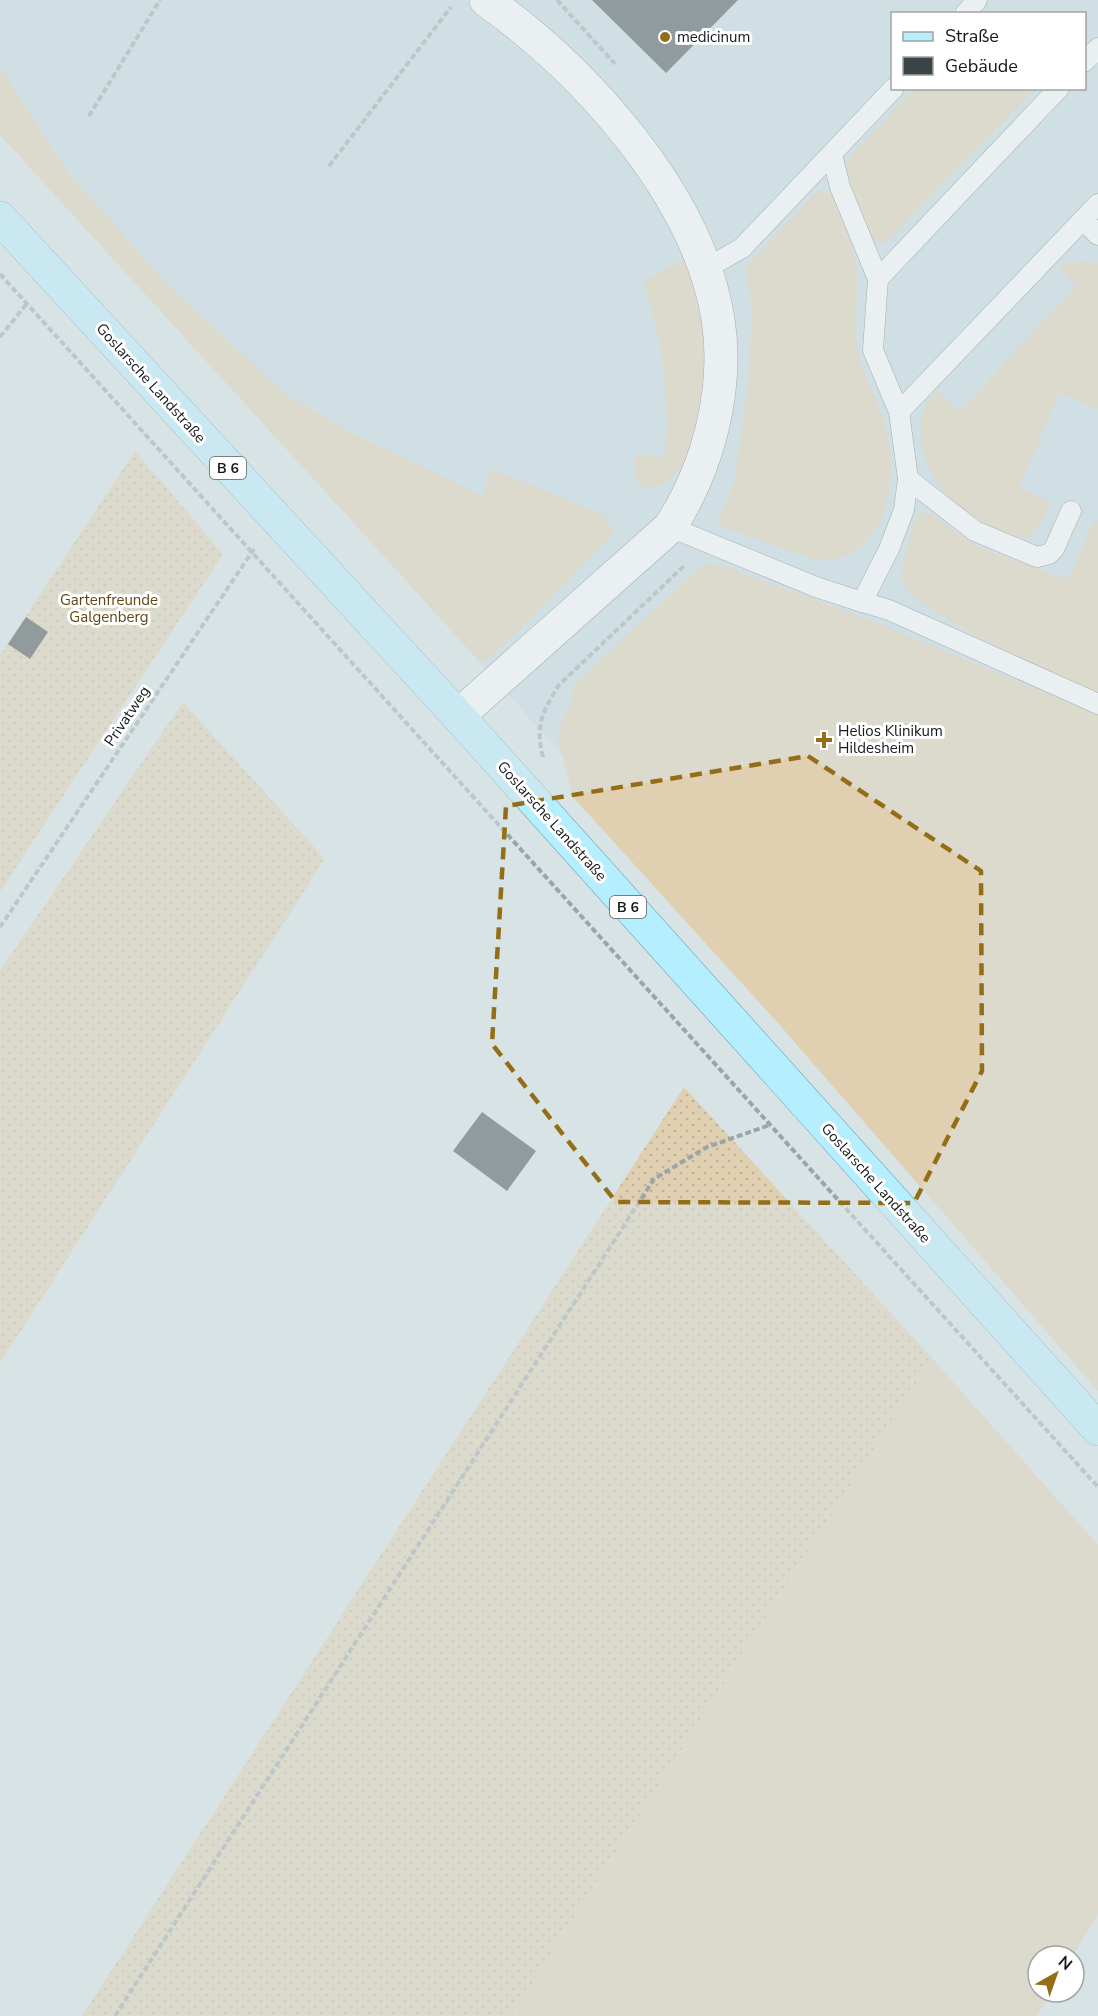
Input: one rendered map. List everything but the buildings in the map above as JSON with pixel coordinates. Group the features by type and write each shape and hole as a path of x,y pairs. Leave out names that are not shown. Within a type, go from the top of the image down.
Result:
{"main road":[{"name":"Goslarsche Landstraße","path":"0,218 458,716 1098,1429"}],"street":[{"path":"458,716 670,527 684,505 702,463 718,386 721,353 718,319 705,269 664,188 619,123 545,46 486,0"}],"lane":[{"path":"967,12 977,0"},
{"path":"1086,60 1098,48"},
{"path":"705,269 742,248 892,90"},
{"path":"878,279 1057,90"},
{"path":"832,153 840,187 878,279 873,350 899,412 908,478 903,510 893,540 862,602"},
{"path":"899,412 1098,204"},
{"path":"1083,220 1098,235"},
{"path":"908,478 975,531 1037,557 1049,554 1054,549 1071,511"},
{"path":"670,527 816,587 889,610 1098,704"}],"path":[{"path":"89,116 159,0"},
{"path":"329,166 457,0"},
{"path":"0,274 253,550 639,983 771,1125 1098,1487"},
{"path":"0,338 27,303 53,276"},
{"name":"Privatweg","path":"0,927 253,550 279,523"},
{"path":"550,765 543,756 538,730 546,706 559,685 685,566 701,541"},
{"path":"115,2016 654,1179 707,1147 771,1125 799,1097"}],"highlighted area":[{"path":"808,756 981,871 982,1071 914,1203 616,1202 492,1044 506,806"}],"shaded area":[{"name":"Helios Klinikum Hildesheim","path":"0,0 1098,0 1098,1353 0,127"}],"green space":[{"path":"0,67 66,170 166,283 285,394 350,432 483,496 491,469 605,515 614,533 514,636 481,663 0,135"},
{"path":"913,90 1034,90 887,242 877,243 871,238 847,174 848,160"},
{"path":"817,191 827,191 833,198 855,257 857,346 887,432 891,475 888,497 881,518 871,536 857,550 838,558 815,560 717,525 735,480 748,384 752,307 745,268"},
{"path":"685,259 699,300 706,332 706,379 701,418 689,454 680,469 664,484 647,487 635,481 636,454 665,458 666,390 656,325 643,281"},
{"path":"1084,261 1098,264 1098,409 1060,393 1019,487 1051,502 1043,520 1030,537 1006,535 982,525 959,508 940,487 927,463 921,437 923,412 937,390 959,412 1076,286 1058,266"},
{"name":"Gartenfreunde Galgenberg","path":"135,451 223,554 0,892 0,655"},
{"path":"922,513 929,513 979,547 1067,579 1072,573 1094,520 1098,522 1098,694 991,644 933,611 913,596 903,582 902,568 914,523"},
{"path":"704,563 729,568 873,621 1098,715 1098,1391 777,1022 573,797 557,736 572,697 573,686"},
{"path":"183,702 325,859 0,1363 0,971"},
{"path":"684,1087 932,1358 511,2016 82,2016"},
{"path":"932,1358 1098,1545 1098,1915 1080,1944 1026,1944 1026,2004 1044,2004 1037,2016 511,2016"}],"place":[{"name":"medicinum","path":"665,37"},
{"name":"Helios Klinikum Hildesheim","path":"824,740"}]}
